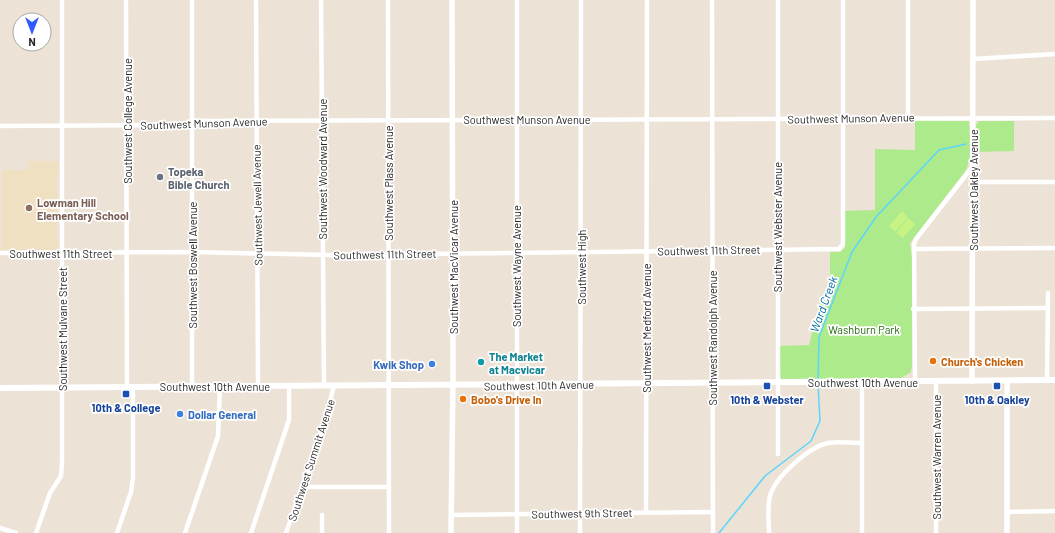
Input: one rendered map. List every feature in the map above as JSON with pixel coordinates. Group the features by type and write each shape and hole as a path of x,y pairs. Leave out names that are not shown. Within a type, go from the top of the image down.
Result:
{"main road":[{"name":"Southwest 10th Avenue","path":"0,388 62,386 452,386 1055,380"}],"street":[{"name":"Southwest Mulvane Street","path":"36,533 50,493 61,476 62,0"},
{"name":"Southwest College Avenue","path":"117,533 131,492 133,478 127,253 126,0"},
{"name":"Southwest Boswell Avenue","path":"192,0 192,386"},
{"name":"Southwest Jewell Avenue","path":"256,0 258,386"},
{"name":"Southwest Woodward Avenue","path":"322,0 324,386"},
{"name":"Southwest Plass Avenue","path":"388,0 389,533"},
{"name":"Southwest MacVicar Avenue","path":"452,0 452,533"},
{"name":"Southwest Wayne Avenue","path":"517,0 517,533"},
{"name":"Southwest High","path":"580,533 581,0"},
{"name":"Southwest Medford Avenue","path":"646,512 647,0"},
{"name":"Southwest Randolph Avenue","path":"712,0 711,250 713,530"},
{"name":"Southwest Webster Avenue","path":"778,0 778,454"},
{"path":"842,118 843,0"},
{"path":"908,0 908,117"},
{"name":"Southwest Oakley Avenue","path":"972,381 973,0"},
{"path":"973,58 1055,54"},
{"name":"Southwest Munson Avenue","path":"0,126 186,125 197,121 388,119 517,120 908,117 1055,118"},
{"name":"Southwest 11th Street","path":"0,253 192,252 388,254 837,249 841,248 843,244 842,118"},
{"path":"915,381 913,309 914,249 916,239 973,166"},
{"path":"973,182 1055,182"},
{"path":"914,249 1055,248"},
{"path":"1047,380 1048,293"},
{"path":"913,309 1048,308"},
{"name":"Southwest Warren Avenue","path":"936,381 936,533"},
{"path":"1007,381 1007,533"},
{"path":"862,382 862,533"},
{"path":"185,533 218,436 220,386"},
{"path":"251,533 289,420 289,386"},
{"name":"Southwest Summit Avenue","path":"286,533 325,420 334,386"},
{"path":"769,533 769,497 777,481 819,446 830,443 862,443"},
{"path":"302,487 389,487"},
{"path":"1007,512 1055,511"},
{"name":"Southwest 9th Street","path":"452,515 713,512"},
{"path":"322,515 322,533"},
{"path":"0,528 16,533"}],"shaded area":[{"name":"Lowman Hill Elementary School","path":"28,161 59,161 57,175 57,243 60,243 57,250 2,250 0,248 2,245 2,170 28,170"}],"green space":[{"name":"Washburn Park","path":"915,120 969,121 971,155 966,170 910,243 912,257 911,372 901,378 781,379 780,346 809,345 818,309 830,278 830,252 840,252 845,248 845,211 875,210 875,149 915,150"},
{"path":"979,121 1014,121 1014,151 976,152 976,125"},
{"path":"902,211 908,217 895,232 889,226"},
{"path":"908,218 915,224 903,238 896,233"}],"waterway":[{"name":"Ward Creek","path":"818,380 819,337 852,252 876,217 939,150 966,144"},
{"name":"Ward Creek","path":"719,533 765,476 811,441 820,421 818,384"}],"place":[{"name":"Topeka Bible Church","path":"160,177"},
{"name":"Lowman Hill Elementary School","path":"29,208"},
{"name":"Church's Chicken","path":"933,361"},
{"name":"The Market at Macvicar","path":"481,362"},
{"name":"Kwik Shop","path":"432,364"},
{"name":"10th & Webster","path":"767,386"},
{"name":"10th & Oakley","path":"997,386"},
{"name":"10th & College","path":"126,394"},
{"name":"Bobo's Drive In","path":"463,399"},
{"name":"Dollar General","path":"180,414"}]}
